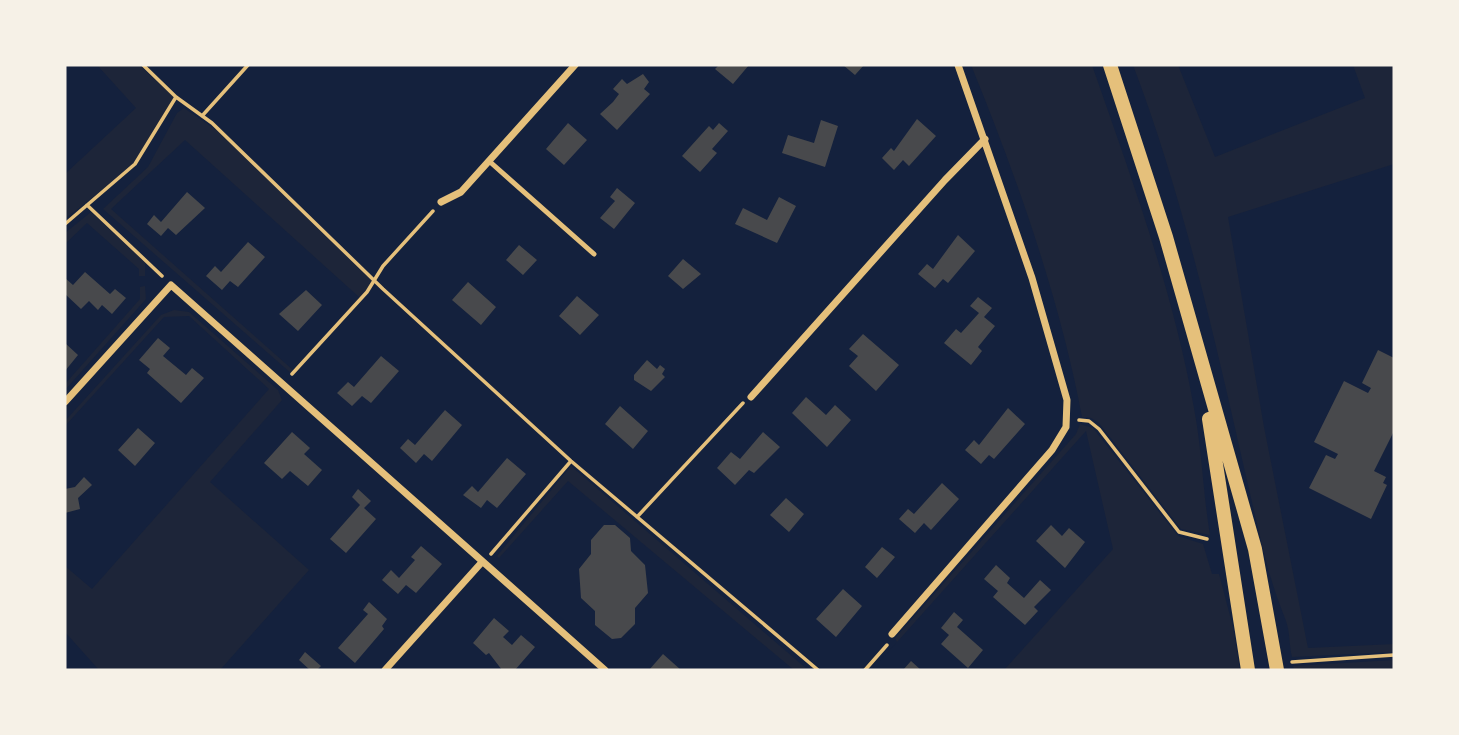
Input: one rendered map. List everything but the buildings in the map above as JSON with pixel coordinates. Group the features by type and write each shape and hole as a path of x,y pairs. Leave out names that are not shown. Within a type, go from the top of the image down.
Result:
{"main road":[{"path":"1110,65 1166,237 1255,549 1277,670"},
{"path":"1196,344 1248,670"}],"street":[{"path":"441,202 461,192 575,65"},
{"path":"892,634 1052,450 1066,426 1067,419 1067,400 1032,278 958,65"},
{"path":"751,397 985,139"},
{"path":"65,402 171,285 606,670"},
{"path":"385,670 482,562"}],"lane":[{"path":"489,161 594,254"}],"path":[{"path":"142,65 176,97 202,116 571,461 818,670"},
{"path":"202,116 248,65"},
{"path":"65,224 135,164 176,97"},
{"path":"283,384 441,202"},
{"path":"87,205 171,285"},
{"path":"637,517 694,453 751,397"},
{"path":"1067,419 1095,425 1179,532 1206,540"},
{"path":"482,562 571,461"},
{"path":"865,670 892,639 892,634"},
{"path":"1290,662 1394,655"}],"shaded area":[{"path":"97,65 139,65 174,97 139,161 65,219 65,174 136,108"},
{"path":"971,65 1092,65 1150,234 1175,320 1197,424 1210,535 1181,529 1099,423 1082,417 1062,328 1035,238"},
{"path":"1133,65 1178,65 1215,157 1365,98 1353,65 1394,65 1394,164 1228,217 1264,427 1308,648 1394,644 1394,652 1292,657 1287,625 1264,555 1190,243 1173,183"},
{"path":"184,108 225,136 376,280 292,374 103,209 148,167 177,113","holes":["185,140 359,297 294,371 111,209"]},
{"path":"91,212 145,262 145,276 139,276 139,269 87,223 65,244 65,233"},
{"path":"145,286 146,299 65,390 65,384 140,299 140,287"},
{"path":"174,310 189,312 278,390 282,400 210,482 309,570 220,670 99,670 65,632 65,566 92,589 269,389 189,316 164,317 65,426 65,421 161,315"},
{"path":"1080,424 1093,428 1178,536 1203,544 1212,574 1219,574 1233,627 1240,670 1004,670 1113,549 1086,431 872,670 897,642 895,638 1076,434"},
{"path":"571,466 808,670 794,670 568,481 499,558 497,556"},
{"path":"1394,660 1394,670 1294,670 1293,666"}]}
